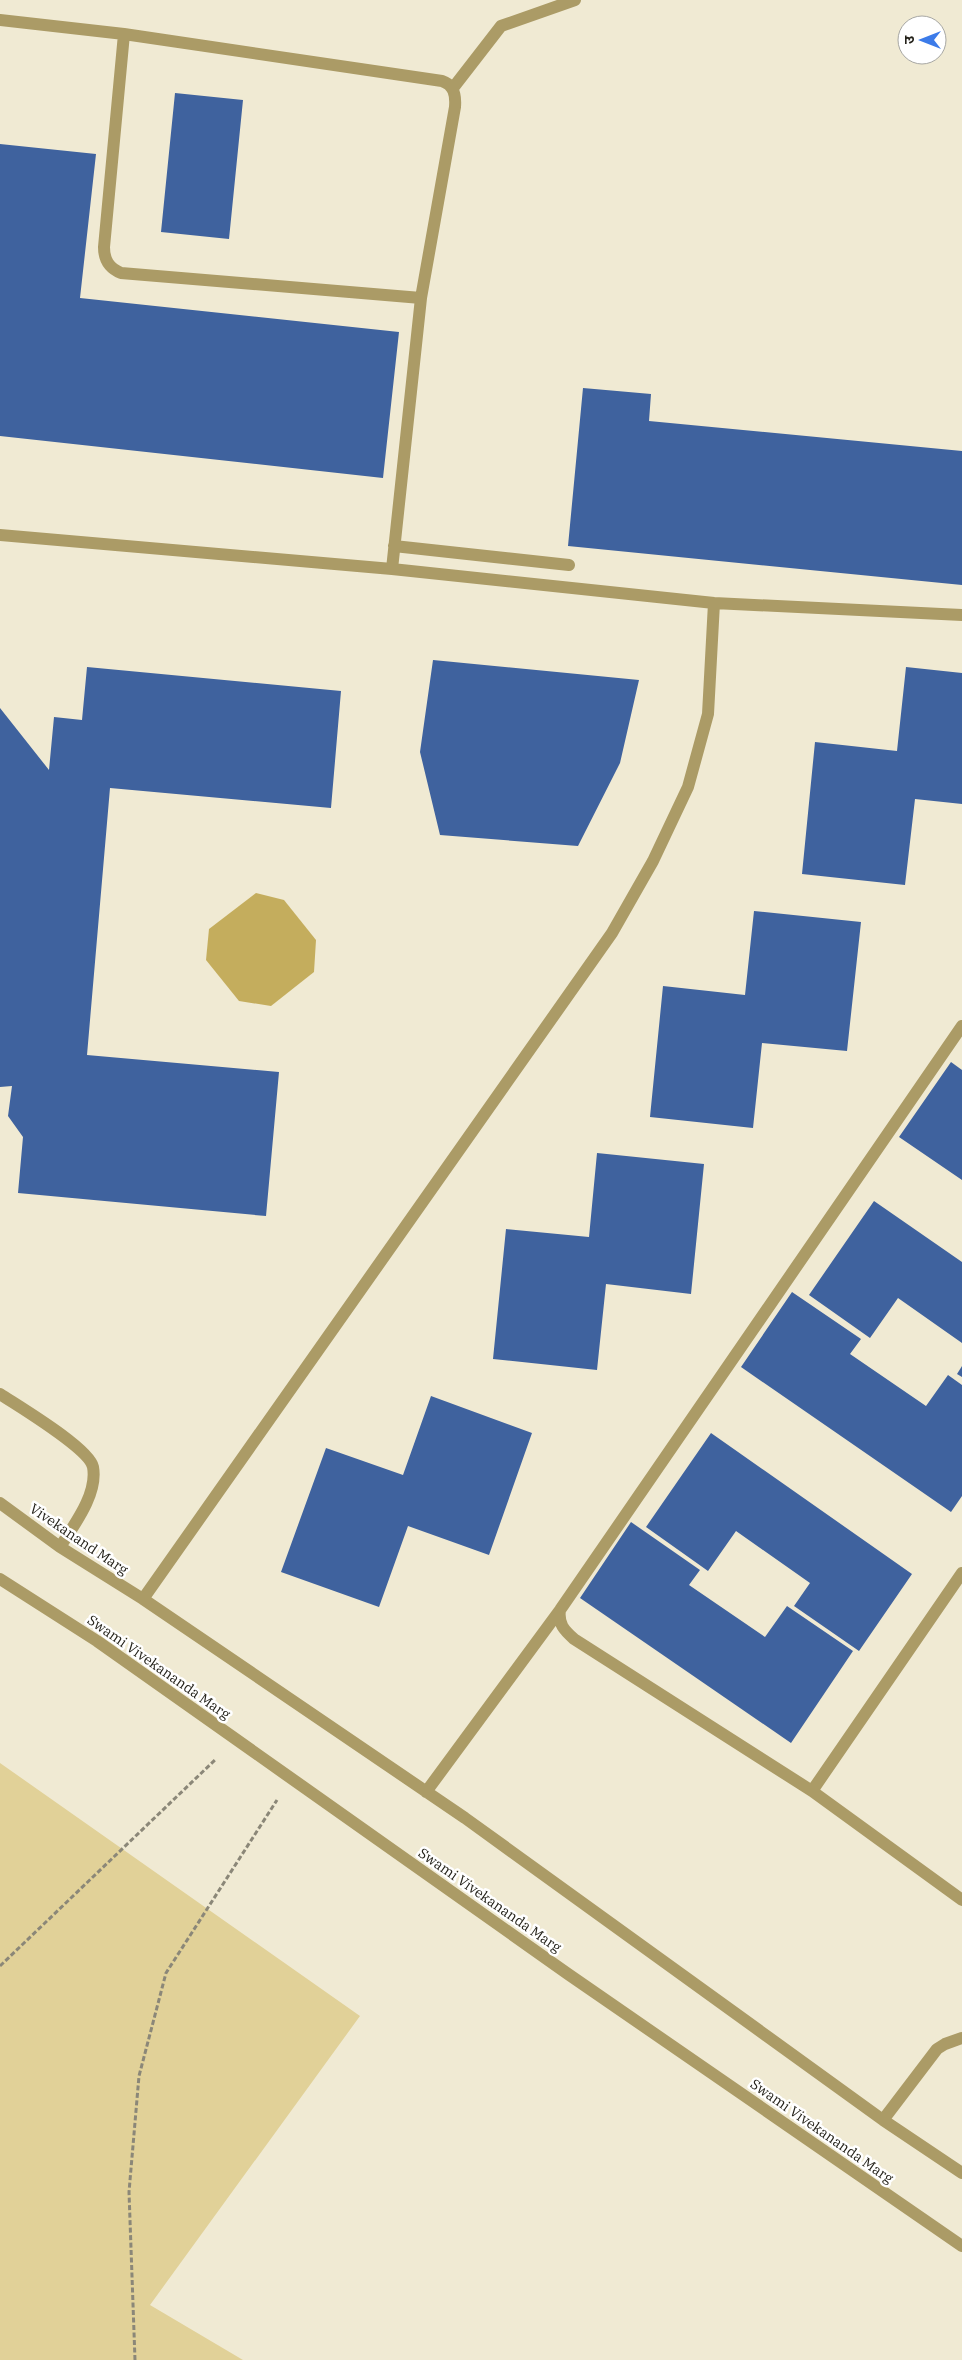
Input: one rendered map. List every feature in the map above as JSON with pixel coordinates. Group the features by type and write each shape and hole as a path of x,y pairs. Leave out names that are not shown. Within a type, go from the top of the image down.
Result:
{"street":[{"path":"452,88 501,26 575,0"},
{"path":"0,20 124,34 442,80 449,83 456,96 455,107 421,298 392,569"},
{"path":"124,34 104,247 106,262 113,270 130,274 421,298"},
{"path":"0,535 392,569 714,603 962,616"},
{"path":"394,546 569,565"},
{"path":"714,603 708,714 688,787 653,861 612,933 143,1599 426,1792 883,2120 962,2173"},
{"path":"426,1792 560,1610 962,1026"},
{"path":"0,1394 64,1437 88,1457 93,1466 93,1477 88,1499 60,1548"},
{"name":"Vivekanand Marg","path":"0,1502 60,1548 143,1599"},
{"path":"812,1791 962,1573"},
{"name":"Swami Vivekananda Marg","path":"0,1579 97,1641 576,1980 962,2246"},
{"path":"560,1610 559,1620 562,1627 574,1639 812,1791 962,1900"},
{"path":"883,2120 937,2049 962,2038"}],"path":[{"path":"0,1966 237,1740"},
{"path":"135,2360 129,2192 139,2076 166,1973 291,1778"}],"shaded area":[{"path":"256,893 284,900 316,940 314,972 271,1006 239,1001 206,960 209,929"},
{"path":"0,1763 360,2016 150,2305 243,2360 0,2360"}],"building":[{"path":"175,93 243,100 229,239 161,232"},
{"path":"0,144 96,154 80,298 399,332 383,478 0,436"},
{"path":"583,388 651,394 649,421 962,451 962,585 568,546"},
{"path":"433,660 639,680 620,763 578,846 440,835 420,752"},
{"path":"87,667 341,691 331,808 110,788 87,1055 279,1072 266,1216 18,1193 23,1137 8,1116 12,1086 0,1087 0,708 49,770 54,717 82,720"},
{"path":"906,667 962,673 962,804 915,799 905,885 802,874 815,742 897,751"},
{"path":"754,911 861,922 847,1051 762,1043 753,1128 650,1117 663,986 745,995"},
{"path":"951,1062 962,1070 962,1180 899,1137"},
{"path":"597,1153 704,1164 691,1294 606,1284 597,1370 493,1359 506,1229 589,1237"},
{"path":"874,1201 962,1262 962,1343 898,1298 870,1338 809,1295"},
{"path":"792,1292 861,1339 850,1354 926,1406 948,1375 962,1385 962,1496 951,1512 741,1367"},
{"path":"962,1366 962,1377 957,1374"},
{"path":"431,1396 532,1433 489,1555 408,1526 379,1607 281,1572 326,1448 403,1475"},
{"path":"711,1433 912,1574 859,1651 794,1606 810,1583 736,1531 708,1571 646,1527"},
{"path":"631,1522 700,1570 689,1585 765,1637 787,1606 853,1651 791,1743 580,1598"}]}
